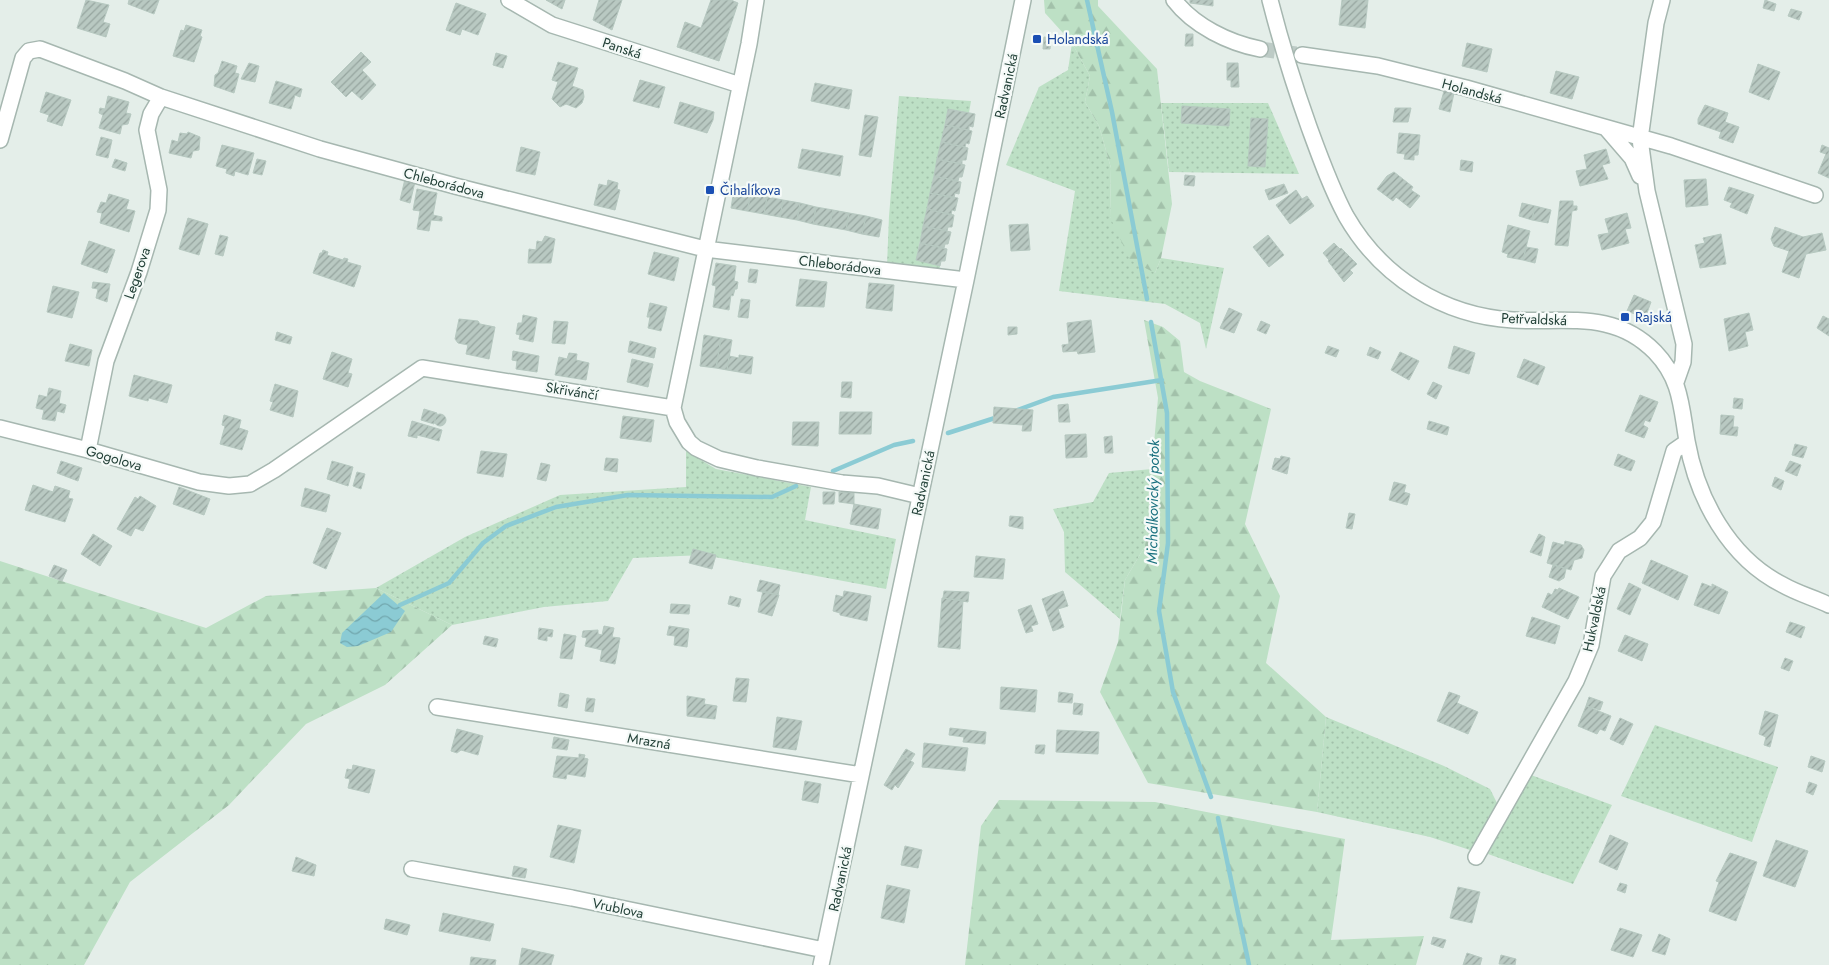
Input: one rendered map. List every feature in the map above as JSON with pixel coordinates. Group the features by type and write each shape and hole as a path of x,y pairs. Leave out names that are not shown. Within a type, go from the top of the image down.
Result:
{"street":[{"name":"Panská","path":"509,0 552,25 740,85"},
{"path":"756,0 673,408 677,422 689,442 696,448 719,458 757,468 842,483 878,486 920,496"},
{"name":"Radvanická","path":"823,958 1023,0"},
{"path":"1174,0 1199,23 1222,37 1260,49"},
{"name":"Petřvaldská","path":"1270,0 1286,64 1322,162 1346,215 1363,242 1385,266 1434,300 1480,316 1513,320 1592,321 1622,328 1638,336 1653,350 1676,382 1684,411 1687,442 1698,482 1714,517 1748,560 1781,584 1829,605"},
{"path":"1662,0 1656,23 1640,139 1647,191 1684,344 1683,362 1676,382"},
{"name":"Chleborádova","path":"0,140 21,61 26,52 40,49 161,97 330,151 468,189 705,249 966,280"},
{"name":"Holandská","path":"1302,55 1392,70 1607,128 1640,139 1671,146 1815,195"},
{"name":"Legerova","path":"88,450 106,362 139,272 158,210 159,190 148,144 147,130 151,114 161,97"},
{"path":"1607,128 1632,158 1647,191"},
{"name":"Skřivánčí","path":"229,486 250,484 274,470 422,368 673,408"},
{"name":"Gogolova","path":"0,428 88,450 199,482 229,486"},
{"name":"Hukvaldská","path":"1476,857 1576,681 1591,645 1603,576 1619,551 1640,538 1653,522 1674,451 1687,442"},
{"name":"Mrazná","path":"437,707 861,775"},
{"name":"Vrublova","path":"412,869 572,898 823,958"}],"green space":[{"path":"1044,0 1098,0 1098,6 1157,69 1172,204 1161,258 1155,273 1130,260 1110,217 1111,168 1099,126 1085,102 1090,76 1072,43 1045,13"},
{"path":"1072,43 1090,76 1085,102 1099,126 1111,168 1110,217 1155,273 1161,258 1224,268 1206,349 1200,323 1165,304 1059,291 1075,191 1006,165 1039,87 1068,70"},
{"path":"899,96 971,101 969,113 948,109 916,260 940,266 939,274 887,266 889,216"},
{"path":"1161,103 1268,103 1299,174 1169,172"},
{"path":"1144,320 1163,327 1180,341 1184,372 1200,381 1271,409 1245,524 1280,596 1266,663 1326,717 1317,812 1148,783 1100,692 1118,642 1125,580 1145,546 1158,398"},
{"path":"686,451 716,469 811,487 805,520 896,539 886,589 704,555 633,558 608,601 544,607 452,625 376,588 465,537 560,495 686,487"},
{"path":"1152,469 1145,546 1125,580 1120,619 1065,572 1064,532 1053,509 1093,502 1109,473"},
{"path":"0,561 206,628 266,596 376,588 452,625 385,685 306,724 229,805 130,882 84,965 0,965"},
{"path":"1326,717 1444,766 1490,789 1499,807 1470,850 1430,837 1317,812"},
{"path":"1655,725 1778,767 1752,842 1621,796"},
{"path":"1531,775 1612,805 1573,884 1488,854"},
{"path":"999,800 1155,802 1345,839 1331,940 1424,936 1416,965 965,965 981,826"}],"water":[{"path":"384,593 405,611 391,632 358,646 347,647 340,643 342,633"}],"building":[{"path":"86,0 109,5 103,22 110,24 106,37 77,28"},
{"path":"129,0 159,0 154,14 128,4"},
{"path":"546,0 565,0 562,9"},
{"path":"599,0 622,0 612,30 593,20"},
{"path":"711,0 731,0 738,3 719,61 677,47 685,22 701,28"},
{"path":"1190,0 1213,0 1213,6 1190,3"},
{"path":"1342,0 1368,0 1365,28 1339,25"},
{"path":"1765,0 1776,4 1774,11 1763,8"},
{"path":"456,3 486,14 478,35 462,29 460,35 446,30"},
{"path":"1791,9 1802,12 1799,20 1788,16"},
{"path":"186,25 202,30 200,36 202,37 194,62 173,56 181,30 184,31"},
{"path":"1186,34 1193,34 1193,46 1185,46"},
{"path":"1044,37 1051,38 1050,49 1043,49"},
{"path":"1467,43 1492,49 1487,72 1462,66"},
{"path":"361,52 371,62 362,70 376,85 362,100 352,91 346,97 331,82"},
{"path":"496,53 507,56 503,68 493,65"},
{"path":"222,61 237,66 235,73 239,74 234,93 214,86 215,75 218,73"},
{"path":"558,62 578,68 572,86 583,90 584,97 582,103 576,108 566,104 560,107 552,99 558,82 552,80"},
{"path":"249,63 259,66 255,82 241,79"},
{"path":"1227,63 1238,63 1239,87 1231,87 1231,80 1227,80"},
{"path":"1758,64 1780,72 1769,100 1749,92"},
{"path":"1556,71 1579,77 1572,99 1550,93"},
{"path":"640,80 665,87 659,108 633,101"},
{"path":"276,81 302,89 300,97 295,95 291,109 269,103"},
{"path":"815,83 852,90 849,109 811,101"},
{"path":"1444,91 1454,93 1450,112 1439,109"},
{"path":"46,92 71,100 62,126 47,121 49,115 40,112"},
{"path":"108,96 129,102 126,113 131,114 128,124 122,125 120,134 99,128 103,115 99,113 100,108 105,109"},
{"path":"680,102 714,112 713,120 707,133 674,123"},
{"path":"1705,105 1728,113 1725,122 1739,127 1733,143 1719,138 1721,132 1698,124 1698,119"},
{"path":"1182,106 1230,109 1229,126 1181,123"},
{"path":"1395,108 1411,108 1408,122 1393,122"},
{"path":"948,109 975,114 973,127 969,126 969,130 945,125"},
{"path":"865,115 878,117 871,157 859,155"},
{"path":"1251,118 1268,119 1265,167 1248,166"},
{"path":"945,125 972,131 969,144 966,143 965,147 941,142"},
{"path":"188,132 200,137 199,150 193,151 191,158 169,153 172,140 178,142 180,133 187,134"},
{"path":"1399,133 1420,135 1418,155 1414,155 1414,160 1404,159 1405,154 1397,153"},
{"path":"101,137 112,140 108,158 96,155"},
{"path":"941,142 968,148 966,160 962,160 962,164 937,159"},
{"path":"222,145 254,153 248,175 235,171 234,176 226,173 227,169 216,166"},
{"path":"1822,145 1829,148 1829,178 1818,173 1826,154 1820,152"},
{"path":"521,147 540,152 535,175 516,171"},
{"path":"802,149 843,156 840,176 798,168"},
{"path":"1606,149 1610,163 1602,165 1608,179 1580,186 1576,171 1587,169 1584,155"},
{"path":"115,159 127,163 125,171 112,167"},
{"path":"257,159 266,161 262,175 253,173"},
{"path":"937,159 965,165 962,177 959,177 958,181 934,176"},
{"path":"1461,160 1473,162 1472,172 1460,170"},
{"path":"1394,172 1413,187 1411,190 1420,196 1410,208 1396,197 1393,201 1377,189 1387,176"},
{"path":"1185,175 1195,176 1194,186 1184,185"},
{"path":"934,176 961,182 959,194 955,193 954,198 930,193"},
{"path":"405,179 415,182 410,203 400,200"},
{"path":"1706,179 1708,205 1686,207 1684,180"},
{"path":"608,180 618,183 617,189 620,190 615,210 594,205 599,184 607,186"},
{"path":"1284,184 1288,193 1269,200 1265,190"},
{"path":"1729,187 1754,195 1747,214 1730,207 1732,203 1724,200"},
{"path":"417,189 437,193 433,215 442,217 442,221 431,220 429,231 417,229 420,211 413,210"},
{"path":"734,190 751,194 747,211 731,208"},
{"path":"1296,190 1302,199 1307,196 1314,206 1290,224 1276,205"},
{"path":"930,193 958,198 955,211 952,210 951,215 927,209"},
{"path":"109,194 129,200 126,209 135,211 129,232 100,223 102,213 97,212 101,202 106,203"},
{"path":"751,194 767,197 764,214 747,211"},
{"path":"767,197 783,200 780,217 764,214"},
{"path":"783,200 800,203 797,220 780,217"},
{"path":"1560,201 1573,201 1573,206 1577,206 1577,210 1572,211 1568,246 1555,245"},
{"path":"800,203 816,207 813,224 797,220"},
{"path":"1522,203 1535,206 1532,220 1519,216"},
{"path":"1535,206 1551,210 1548,223 1532,220"},
{"path":"816,207 833,210 829,227 813,224"},
{"path":"927,209 954,215 952,227 948,227 947,231 923,226"},
{"path":"833,210 849,213 846,230 829,227"},
{"path":"849,213 866,216 862,234 846,230"},
{"path":"1627,213 1631,228 1625,229 1629,243 1602,250 1598,235 1609,233 1605,219"},
{"path":"866,216 882,220 879,237 862,234"},
{"path":"188,218 208,224 199,255 179,249"},
{"path":"1028,224 1030,250 1011,251 1009,225"},
{"path":"1508,225 1530,231 1523,260 1507,257 1508,254 1502,252"},
{"path":"923,226 951,232 948,244 945,244 944,248 920,243"},
{"path":"1775,227 1803,237 1822,233 1826,250 1806,254 1799,278 1782,272 1789,251 1774,246 1771,239"},
{"path":"1721,234 1726,264 1700,268 1695,245 1705,243 1703,238"},
{"path":"220,235 228,237 223,256 215,254"},
{"path":"1268,235 1284,255 1269,267 1253,247"},
{"path":"545,236 555,239 551,263 528,263 529,249 536,250 537,241 542,242"},
{"path":"89,241 115,250 107,273 81,264"},
{"path":"920,243 947,249 945,261 941,261 940,266 916,260"},
{"path":"1334,243 1340,249 1329,260 1323,253"},
{"path":"1526,247 1538,249 1535,263 1523,260"},
{"path":"1341,248 1357,264 1350,270 1353,273 1344,282 1328,261"},
{"path":"323,250 328,252 327,255 343,260 344,258 348,259 347,262 361,266 354,287 313,273 320,253"},
{"path":"654,252 679,258 674,281 648,274"},
{"path":"716,263 736,266 734,281 738,282 737,289 735,289 733,296 731,295 729,310 713,307 716,286 712,285"},
{"path":"750,269 758,270 756,283 748,282"},
{"path":"800,279 827,282 824,307 796,306"},
{"path":"93,282 110,284 107,302 96,298 98,289 92,288"},
{"path":"869,283 894,285 892,311 866,308"},
{"path":"53,286 79,292 72,318 47,312"},
{"path":"1634,295 1651,302 1645,318 1627,311"},
{"path":"741,299 750,300 748,318 738,317"},
{"path":"650,303 667,307 661,331 648,328 650,317 647,317"},
{"path":"1229,308 1242,314 1234,333 1220,328"},
{"path":"1749,313 1753,330 1745,332 1748,346 1729,351 1724,319"},
{"path":"523,315 537,318 533,342 519,339 520,335 516,334 518,323 522,323"},
{"path":"1823,316 1829,319 1829,336 1817,328"},
{"path":"459,319 478,321 480,324 495,327 489,359 466,354 468,345 458,343 455,339"},
{"path":"1091,320 1095,352 1078,354 1077,351 1063,352 1062,345 1069,344 1067,323"},
{"path":"554,321 568,322 565,344 552,343"},
{"path":"1261,321 1270,325 1266,334 1257,330"},
{"path":"1008,327 1017,327 1017,334 1008,335"},
{"path":"277,332 292,337 290,344 275,340"},
{"path":"704,335 721,338 716,368 700,366"},
{"path":"721,338 732,340 727,370 716,368"},
{"path":"630,341 656,348 654,358 628,352"},
{"path":"70,344 92,350 89,366 65,361"},
{"path":"1328,346 1339,350 1336,357 1325,353"},
{"path":"1454,346 1475,353 1469,374 1448,368"},
{"path":"1370,347 1381,352 1378,359 1367,355"},
{"path":"513,351 539,356 537,372 516,369 517,361 512,360"},
{"path":"332,352 352,359 348,373 352,374 348,387 323,379"},
{"path":"1400,352 1419,361 1409,380 1391,370"},
{"path":"569,353 577,354 576,360 589,363 586,380 555,375 559,357 567,359"},
{"path":"739,355 753,357 751,374 727,370 729,356 739,358"},
{"path":"632,359 653,364 648,387 627,382"},
{"path":"1524,359 1545,367 1538,385 1517,377"},
{"path":"134,375 172,385 167,403 149,398 148,401 129,396"},
{"path":"842,382 852,382 851,398 841,397"},
{"path":"1433,382 1442,386 1436,399 1427,394"},
{"path":"275,384 298,391 293,417 270,410 273,402 270,401"},
{"path":"49,388 61,391 59,403 66,405 64,413 57,411 55,421 42,419 44,410 36,408 39,395 47,397"},
{"path":"1640,395 1658,402 1650,422 1645,420 1643,425 1648,428 1644,438 1625,431"},
{"path":"1734,398 1743,399 1742,409 1733,408"},
{"path":"1068,404 1070,422 1059,422 1058,405"},
{"path":"994,407 1033,410 1031,431 1022,431 1023,425 993,423"},
{"path":"424,409 437,413 434,424 421,420"},
{"path":"840,412 872,412 871,434 839,434"},
{"path":"440,414 446,420 440,426 434,420"},
{"path":"224,415 241,420 239,428 248,431 242,450 220,444 225,426 222,425"},
{"path":"1721,415 1734,416 1733,427 1738,427 1737,436 1720,434"},
{"path":"623,416 654,420 651,442 620,438"},
{"path":"412,421 429,426 425,437 417,435 417,438 408,436"},
{"path":"1429,421 1449,427 1447,435 1427,429"},
{"path":"793,422 819,422 818,446 792,445"},
{"path":"429,426 442,430 439,441 425,437"},
{"path":"1086,434 1087,457 1066,458 1065,435"},
{"path":"1112,436 1113,453 1105,453 1104,437"},
{"path":"1795,444 1807,447 1803,458 1792,455"},
{"path":"481,451 507,454 503,477 477,473"},
{"path":"1618,454 1635,461 1631,471 1614,465"},
{"path":"1281,456 1290,458 1287,474 1272,469 1275,458 1280,459"},
{"path":"606,458 618,459 617,472 604,470"},
{"path":"61,461 82,468 78,481 57,473"},
{"path":"332,461 353,467 348,486 327,479"},
{"path":"1790,461 1801,465 1797,476 1785,471"},
{"path":"541,463 550,465 546,481 537,479"},
{"path":"357,472 365,474 361,489 353,486"},
{"path":"1775,477 1784,481 1781,490 1772,486"},
{"path":"1394,482 1406,485 1404,492 1410,494 1407,505 1389,500"},
{"path":"33,485 53,492 55,486 70,491 68,498 73,499 65,522 25,510"},
{"path":"179,487 210,499 204,515 173,504"},
{"path":"305,488 330,495 326,512 301,506"},
{"path":"823,492 835,492 834,504 823,504"},
{"path":"839,492 854,493 854,504 839,502"},
{"path":"140,496 156,506 143,531 135,528 131,536 117,529 135,497 138,499"},
{"path":"854,504 881,509 878,529 850,524"},
{"path":"1349,513 1355,514 1352,529 1346,528"},
{"path":"1010,516 1023,517 1023,529 1009,526"},
{"path":"327,528 341,533 338,540 324,535"},
{"path":"93,534 112,546 100,566 81,554"},
{"path":"1539,534 1545,537 1541,556 1530,552"},
{"path":"324,535 338,540 326,569 313,563"},
{"path":"1565,541 1581,545 1584,550 1582,558 1574,560 1571,570 1547,563 1553,542 1564,545"},
{"path":"693,549 716,555 712,569 689,563"},
{"path":"976,556 1005,559 1003,579 974,577"},
{"path":"1651,560 1688,576 1678,600 1642,583"},
{"path":"54,565 67,570 62,581 49,576"},
{"path":"1553,565 1566,569 1564,578 1559,581 1549,577"},
{"path":"760,580 780,585 778,595 757,591"},
{"path":"1629,583 1641,589 1630,615 1617,609"},
{"path":"1702,583 1712,587 1712,584 1728,592 1719,614 1694,605"},
{"path":"1559,588 1579,597 1568,619 1542,607 1548,593 1552,595 1555,589 1558,590"},
{"path":"763,591 779,595 772,616 758,612"},
{"path":"844,591 871,596 867,621 840,615 840,613 833,611 836,595 843,597"},
{"path":"944,591 969,592 968,602 943,598"},
{"path":"1063,591 1068,606 1058,609 1064,627 1053,631 1042,599"},
{"path":"730,596 741,599 739,607 728,604"},
{"path":"942,598 963,600 960,649 938,647"},
{"path":"671,604 690,605 689,614 670,613"},
{"path":"1031,605 1038,624 1031,626 1033,631 1026,633 1018,610"},
{"path":"1532,617 1560,626 1555,644 1526,636"},
{"path":"1790,622 1805,627 1801,638 1786,632"},
{"path":"604,626 614,628 612,637 620,638 615,664 600,661 602,650 585,646 587,638 582,637 583,631 598,630 598,634 602,635"},
{"path":"669,626 689,629 687,647 674,645 675,636 667,635"},
{"path":"539,628 553,630 552,637 547,636 547,641 538,639"},
{"path":"564,634 576,636 572,659 560,658"},
{"path":"1625,635 1648,644 1642,661 1618,651"},
{"path":"485,636 498,639 496,647 483,644"},
{"path":"1785,658 1793,661 1789,671 1781,668"},
{"path":"736,678 749,679 746,702 733,701"},
{"path":"1001,687 1037,690 1035,712 1000,709"},
{"path":"1059,692 1073,694 1072,703 1058,702"},
{"path":"1449,692 1460,696 1457,703 1478,712 1468,734 1437,721"},
{"path":"560,693 569,695 567,708 558,706"},
{"path":"687,696 705,699 704,704 717,706 715,719 687,716"},
{"path":"1589,697 1603,702 1600,710 1586,706"},
{"path":"587,698 595,699 593,712 585,711"},
{"path":"1074,703 1083,704 1082,715 1073,714"},
{"path":"1586,706 1611,716 1605,731 1600,729 1597,734 1578,726"},
{"path":"1765,711 1778,715 1770,747 1764,745 1766,737 1759,734"},
{"path":"777,717 802,721 796,750 773,747"},
{"path":"1620,718 1633,724 1623,745 1610,739"},
{"path":"950,728 986,732 985,744 963,742 964,737 949,735"},
{"path":"457,729 483,736 478,755 461,750 457,753 451,751"},
{"path":"1057,730 1099,732 1098,754 1056,752"},
{"path":"554,737 569,740 567,750 552,748"},
{"path":"924,743 968,748 965,771 922,767"},
{"path":"1036,745 1045,745 1044,754 1035,753"},
{"path":"906,749 915,754 911,760 902,755"},
{"path":"579,754 585,755 584,758 588,759 585,777 567,774 566,779 553,777 557,756 579,758"},
{"path":"902,755 914,763 898,788 895,785 892,790 884,785"},
{"path":"1811,756 1825,761 1822,772 1808,767"},
{"path":"353,765 375,770 369,793 348,788 350,779 345,778 347,769 352,770"},
{"path":"805,781 821,784 818,803 802,800"},
{"path":"1809,782 1817,785 1813,795 1806,792"},
{"path":"558,825 581,830 574,863 550,857"},
{"path":"1610,835 1628,843 1617,870 1599,862"},
{"path":"1776,840 1808,851 1795,887 1763,876"},
{"path":"905,846 922,850 918,868 901,865"},
{"path":"1730,853 1757,862 1736,921 1709,911 1719,882 1716,881"},
{"path":"296,857 316,865 314,876 292,871"},
{"path":"514,866 527,869 525,878 512,876"},
{"path":"1620,883 1627,885 1625,893 1617,890"},
{"path":"887,885 910,890 904,923 881,918"},
{"path":"1458,887 1480,892 1472,923 1450,918"},
{"path":"443,913 494,924 490,941 439,931"},
{"path":"386,919 410,925 407,935 384,929"},
{"path":"1620,928 1642,935 1633,957 1611,950"},
{"path":"1659,934 1670,939 1665,955 1652,951"},
{"path":"1433,937 1446,940 1443,948 1431,944"},
{"path":"522,948 554,955 551,965 519,965"},
{"path":"1467,953 1482,958 1480,965 1463,965"},
{"path":"1501,955 1516,959 1515,965 1499,964"},
{"path":"471,957 496,960 495,965 470,965"}],"waterway":[{"name":"Michálkovický potok","path":"1087,0 1112,112 1147,299"},
{"name":"Michálkovický potok","path":"1151,322 1167,413 1168,543 1159,611 1173,692 1211,797"},
{"path":"1015,411 1053,397 1162,380"},
{"path":"948,433 998,417"},
{"path":"833,471 894,445 913,441"},
{"path":"400,605 449,583 483,543 506,526 556,507 628,495 772,497 796,486"},
{"name":"Michálkovický potok","path":"1218,818 1249,965"}],"tunnel":[{"path":"1260,49 1296,54"}],"place":[{"name":"Holandská","path":"1037,39"},
{"name":"Čihalíkova","path":"710,190"},
{"name":"Rajská","path":"1625,317"}]}
